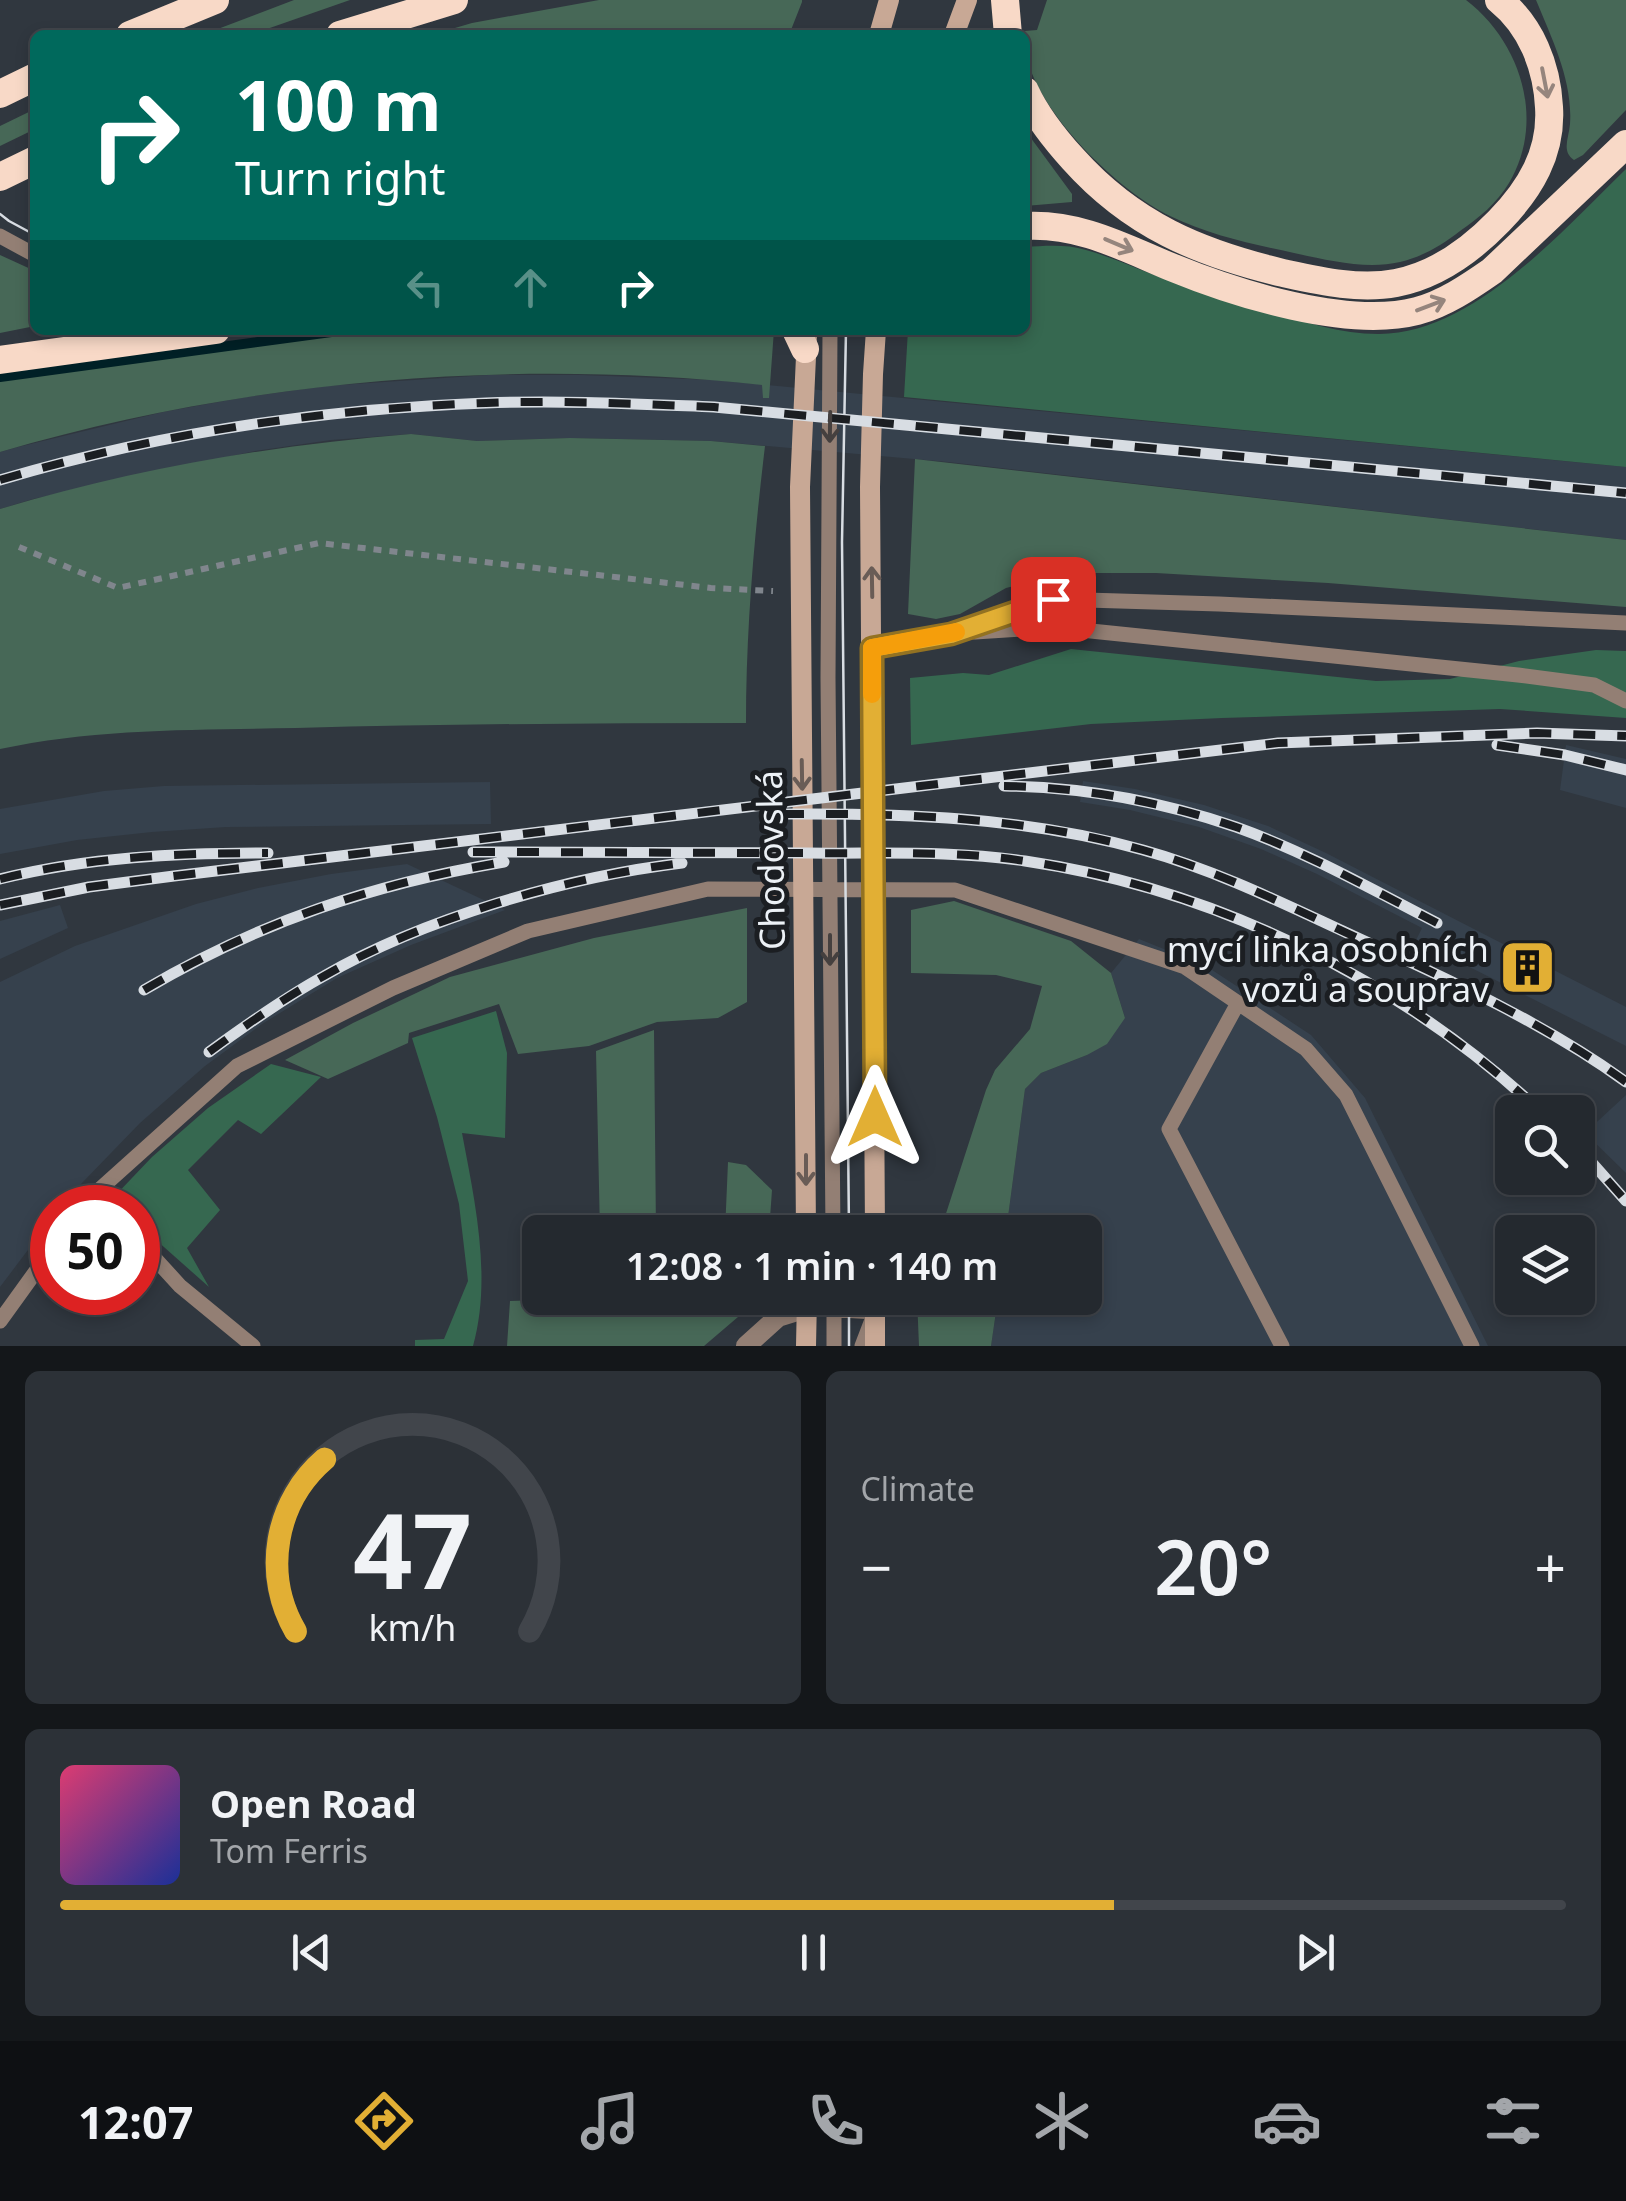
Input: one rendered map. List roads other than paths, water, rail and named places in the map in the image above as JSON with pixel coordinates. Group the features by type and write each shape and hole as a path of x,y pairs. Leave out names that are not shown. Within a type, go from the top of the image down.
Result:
{"highway":[{"path":"139,30 188,0"},
{"path":"141,30 215,0"},
{"path":"356,30 454,0"},
{"path":"1005,0 1008,30"},
{"path":"1030,100 1042,122 1079,166 1130,212 1166,234 1242,263 1312,279 1345,284 1397,282 1452,261 1486,235 1523,194 1544,153 1550,118 1544,73 1528,33 1499,0"},
{"path":"0,94 30,79"},
{"path":"1030,226 1087,232 1215,284 1293,304 1358,316 1399,314 1436,304 1492,271 1626,144"},
{"path":"0,177 30,162"},
{"path":"0,360 180,335"}],"main road":[{"path":"881,30 890,0"},
{"path":"956,30 967,0"},
{"path":"875,1215 870,486 876,335"},
{"name":"Chodovská","path":"803,336 800,488 806,1215"},
{"path":"806,1346 807,1315"},
{"path":"875,1315 875,1346"}],"street":[{"path":"746,1346 782,1315"}],"lane":[{"path":"0,236 30,252"},
{"path":"830,335 828,678 833,1215"},
{"path":"951,634 1053,599 1626,623"},
{"path":"872,648 951,634 1052,627 1594,685 1626,701"},
{"path":"112,1185 238,1066 393,988 528,931 708,889 955,890 1185,967 1306,1049 1346,1095 1472,1346"},
{"path":"1238,1003 1169,1129 1282,1346"},
{"path":"160,1264 180,1286 253,1346"},
{"path":"0,1321 30,1279"},
{"path":"834,1315 834,1346"},
{"path":"862,1346 872,1315"}],"waterway":[{"path":"0,377 309,335"}],"tram line":[{"path":"0,214 30,232"},
{"path":"846,335 842,542 849,1215"},
{"path":"849,1315 849,1346"}],"railway":[{"path":"0,480 119,449 240,426 424,406 572,402 714,407 1626,493"},
{"path":"0,905 89,887 174,876 1278,743 1537,733 1626,736"},
{"path":"1497,745 1565,755 1626,770"},
{"path":"1004,786 1092,793 1208,818 1288,848 1437,923"},
{"path":"782,814 919,816 1009,824 1099,839 1173,859 1260,893 1471,991 1566,1043 1626,1082"},
{"path":"473,852 944,854 1025,861 1097,874 1167,893 1302,948 1428,1021 1522,1095"},
{"path":"0,879 133,858 268,853"},
{"path":"144,990 230,944 318,909 409,882 504,862"},
{"path":"209,1052 309,984 363,955 451,918 592,878 682,863"},
{"path":"1595,1166 1626,1201"}],"place":[{"name":"mycí linka osobních vozů a souprav","path":"1528,968"}]}
